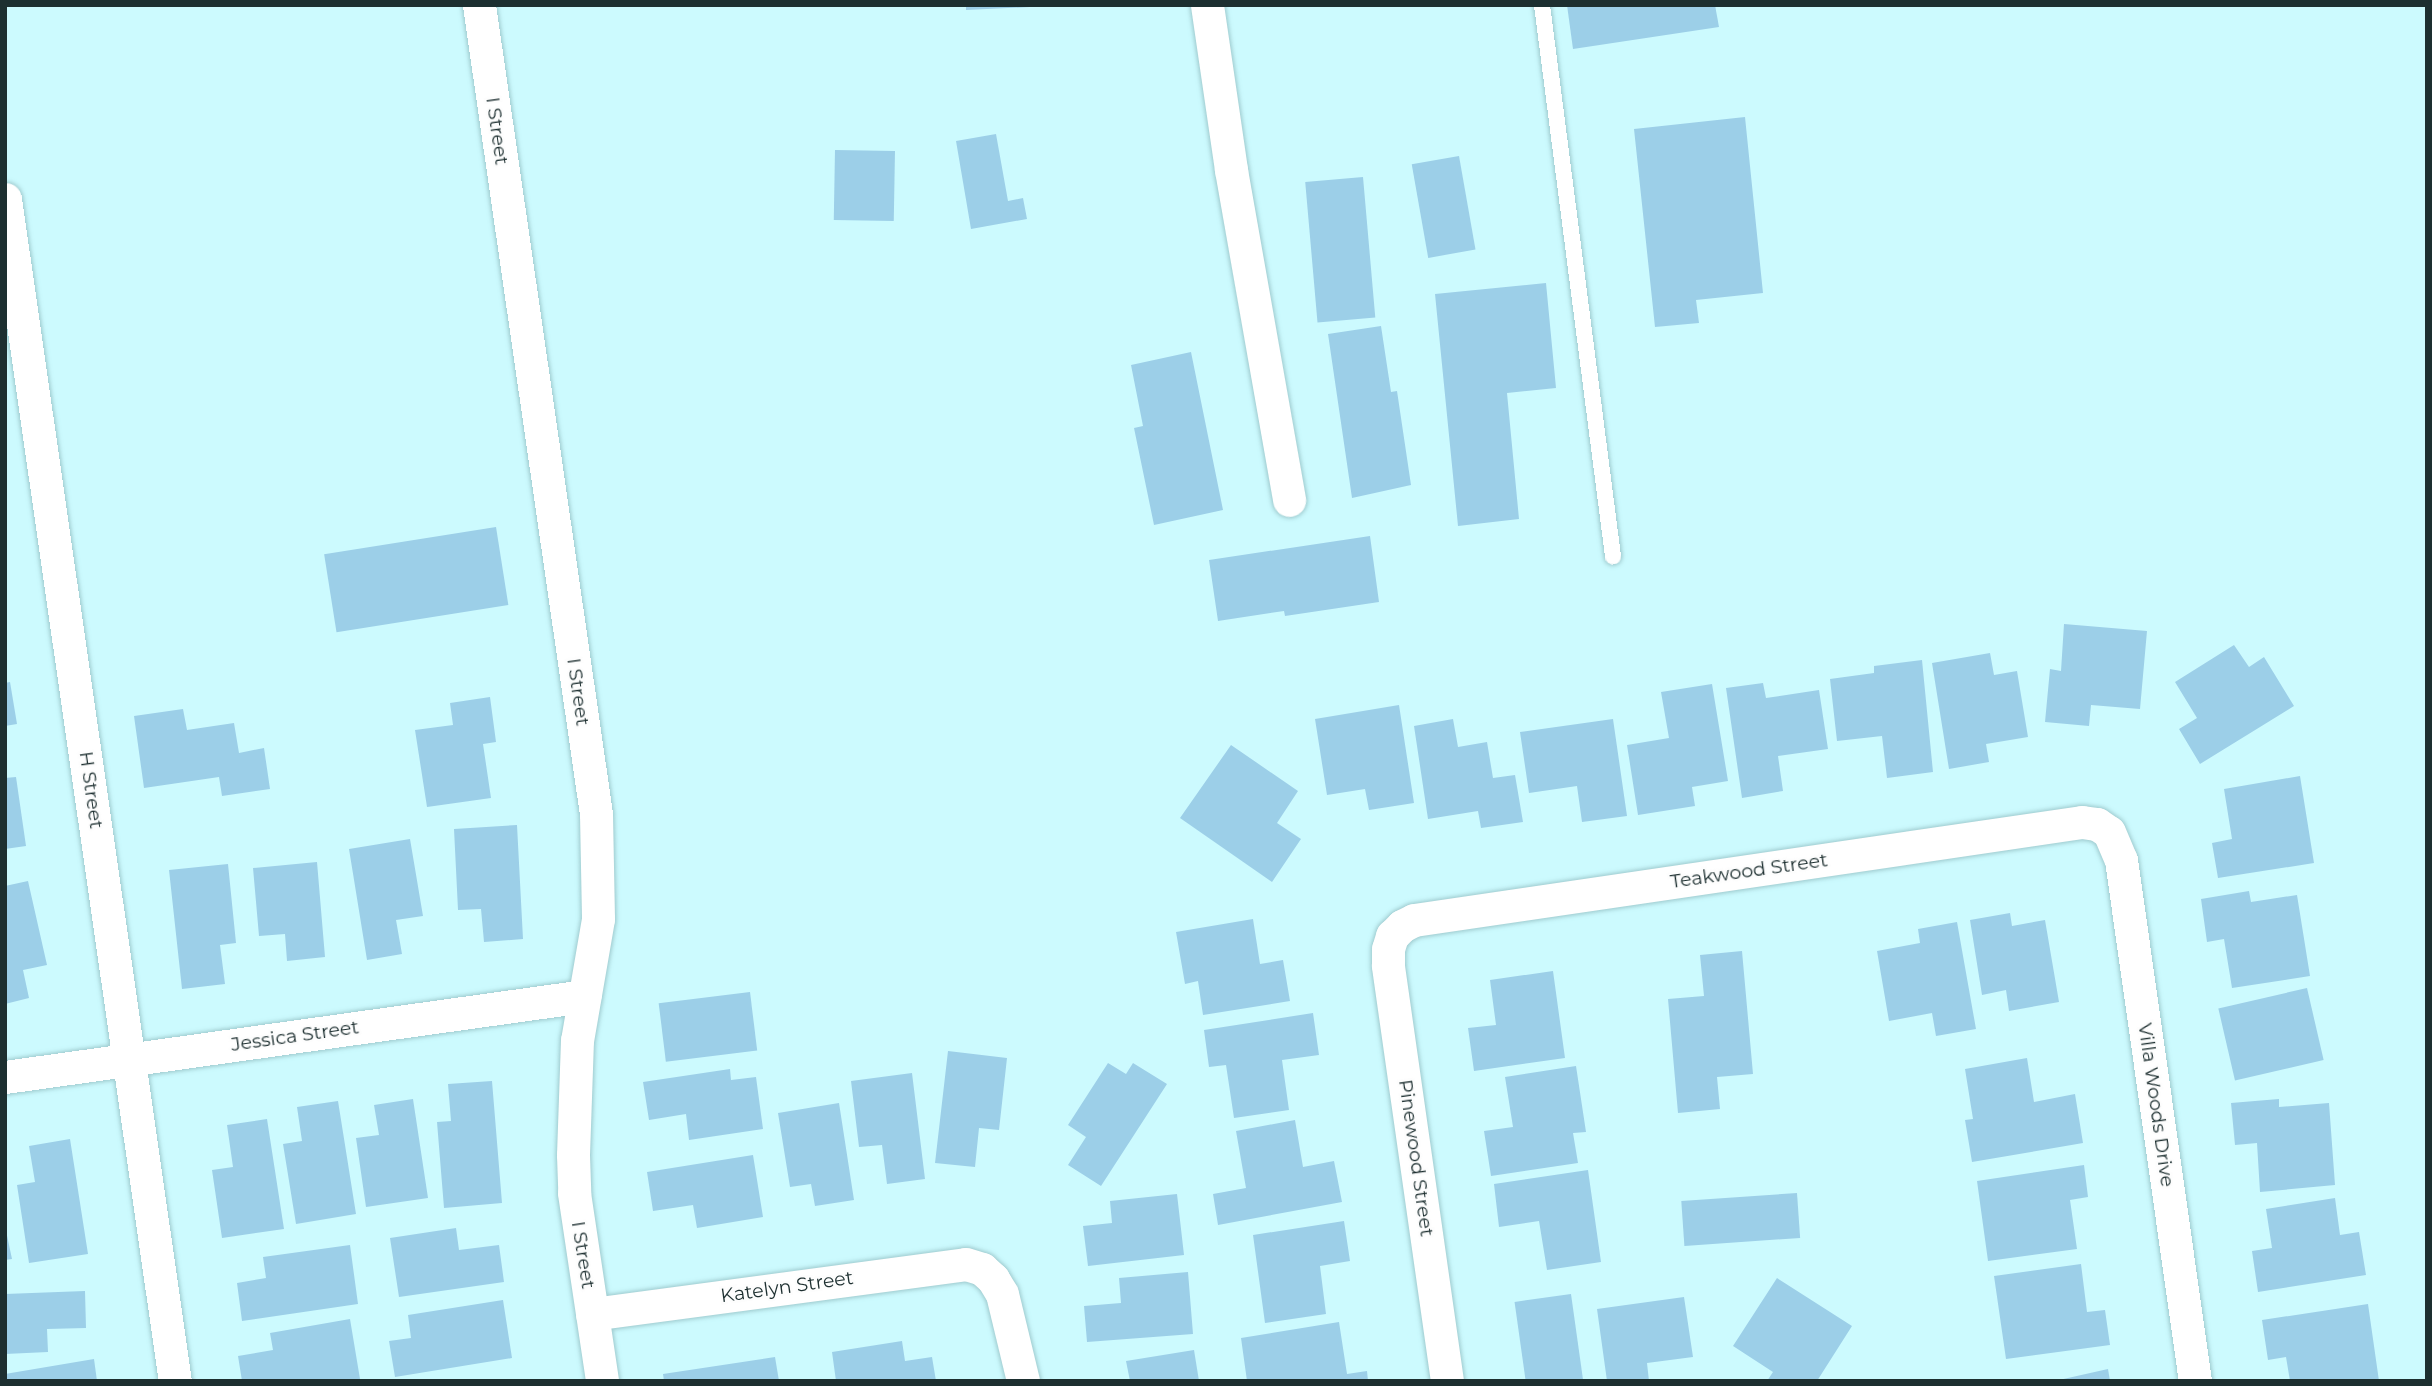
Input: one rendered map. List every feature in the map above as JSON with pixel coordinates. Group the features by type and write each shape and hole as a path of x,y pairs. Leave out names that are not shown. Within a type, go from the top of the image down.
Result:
{"street":[{"name":"I Street","path":"479,5 596,814 598,919 584,996 574,1080 573,1155 574,1193 602,1381"},
{"path":"1207,5 1231,170 1289,500"},
{"name":"H Street","path":"5,199 175,1381"},
{"name":"Teakwood Street","path":"1392,936 1414,920 2082,822 2097,824 2109,832"},
{"name":"Villa Woods Drive","path":"2109,832 2121,860 2195,1381"},
{"name":"Pinewood Street","path":"1392,936 1388,949 1388,965 1447,1381"},
{"name":"Jessica Street","path":"5,1077 584,996"},
{"name":"Katelyn Street","path":"593,1314 966,1264 982,1269 993,1279 1002,1294 1023,1381"}],"lane":[{"path":"1542,5 1613,556"}],"building":[{"path":"966,5 1029,5 1030,7 966,10"},
{"path":"1567,5 1715,5 1719,27 1573,49"},
{"path":"1745,117 1763,293 1696,300 1699,323 1655,327 1634,129"},
{"path":"996,134 1008,201 1023,198 1027,219 971,229 956,141"},
{"path":"835,150 895,151 894,221 834,220"},
{"path":"1459,156 1475,250 1428,258 1412,164"},
{"path":"1363,177 1375,317 1318,323 1305,182"},
{"path":"1546,283 1556,388 1507,393 1519,519 1458,526 1435,294"},
{"path":"1381,326 1391,392 1397,391 1411,485 1352,498 1328,334"},
{"path":"1191,352 1223,510 1154,525 1134,428 1143,426 1131,365"},
{"path":"496,527 508,605 337,632 324,554"},
{"path":"1370,536 1379,602 1285,616 1284,611 1218,621 1209,560"},
{"path":"2064,624 2147,631 2140,709 2091,705 2089,726 2045,722 2050,669 2061,671"},
{"path":"2234,645 2249,667 2264,657 2294,706 2200,764 2179,729 2197,718 2175,682"},
{"path":"1990,653 1994,675 2017,671 2028,737 1986,744 1989,762 1949,769 1932,663"},
{"path":"1922,660 1933,772 1887,778 1882,736 1837,741 1830,679 1874,673 1874,666"},
{"path":"10,682 17,724 5,726 5,683"},
{"path":"1763,683 1766,698 1819,690 1828,749 1778,756 1783,791 1742,798 1726,688"},
{"path":"1712,684 1728,781 1692,787 1695,806 1638,815 1627,745 1669,738 1661,692"},
{"path":"490,697 496,742 483,744 491,798 427,807 415,730 453,725 450,703"},
{"path":"1399,705 1414,803 1369,810 1365,789 1327,795 1315,719"},
{"path":"183,709 187,730 234,723 239,753 264,748 270,789 222,796 219,777 144,788 134,716"},
{"path":"1453,719 1458,747 1487,742 1493,778 1515,775 1523,822 1481,828 1478,811 1428,819 1414,726"},
{"path":"1613,719 1627,816 1582,822 1577,786 1529,793 1520,732"},
{"path":"1231,745 1298,791 1277,823 1301,839 1272,882 1180,818"},
{"path":"2300,776 2314,863 2218,878 2212,843 2232,839 2224,789"},
{"path":"16,777 26,846 5,849 5,778"},
{"path":"517,825 523,939 484,942 481,909 458,910 454,829"},
{"path":"410,839 423,916 396,920 402,954 367,960 349,849"},
{"path":"317,862 325,957 287,961 285,934 259,936 253,868"},
{"path":"228,864 236,943 220,945 225,984 182,989 169,870"},
{"path":"28,881 47,965 23,970 29,998 5,1004 5,886"},
{"path":"2249,891 2251,902 2297,895 2310,976 2232,988 2224,939 2207,942 2201,899"},
{"path":"2010,913 2012,926 2045,920 2059,1002 2009,1011 2006,990 1982,995 1970,920"},
{"path":"1253,919 1260,964 1283,960 1290,1001 1203,1015 1198,981 1185,984 1176,932"},
{"path":"1957,922 1976,1029 1936,1036 1932,1013 1889,1021 1877,951 1920,943 1918,929"},
{"path":"1742,951 1753,1074 1717,1077 1720,1109 1678,1113 1668,999 1704,996 1700,955"},
{"path":"1553,971 1565,1058 1474,1071 1468,1028 1496,1025 1490,980"},
{"path":"2307,988 2324,1060 2235,1081 2218,1008"},
{"path":"750,992 757,1051 666,1062 659,1003"},
{"path":"1313,1013 1319,1055 1282,1060 1289,1110 1234,1118 1226,1065 1209,1067 1204,1030"},
{"path":"948,1051 1007,1058 999,1130 979,1128 975,1167 935,1163"},
{"path":"2027,1058 2034,1102 2075,1094 2083,1143 1972,1162 1965,1120 1973,1119 1965,1069"},
{"path":"1108,1063 1126,1074 1133,1063 1167,1084 1101,1186 1068,1165 1086,1137 1068,1125"},
{"path":"1576,1066 1586,1132 1573,1133 1578,1163 1491,1176 1484,1131 1513,1127 1505,1077"},
{"path":"730,1069 731,1080 756,1077 763,1129 689,1140 686,1114 649,1120 643,1082"},
{"path":"912,1073 925,1179 887,1184 882,1145 859,1147 851,1081"},
{"path":"492,1081 502,1203 444,1208 437,1122 451,1121 448,1084"},
{"path":"413,1099 428,1198 366,1207 356,1138 379,1135 374,1105"},
{"path":"2279,1099 2279,1107 2329,1103 2335,1185 2260,1192 2257,1143 2235,1145 2231,1103"},
{"path":"338,1101 356,1214 296,1224 283,1144 302,1141 297,1107"},
{"path":"839,1103 854,1200 815,1206 811,1184 790,1187 778,1113"},
{"path":"267,1119 284,1229 222,1238 212,1170 233,1167 227,1125"},
{"path":"1295,1120 1303,1167 1334,1161 1342,1202 1218,1225 1213,1194 1246,1188 1236,1131"},
{"path":"70,1139 88,1254 29,1263 17,1185 35,1182 29,1146"},
{"path":"753,1155 763,1217 697,1228 693,1205 653,1211 647,1172"},
{"path":"2084,1165 2088,1197 2070,1200 2077,1249 1988,1261 1977,1181"},
{"path":"1588,1170 1601,1262 1547,1270 1539,1221 1499,1227 1494,1184"},
{"path":"1797,1193 1800,1238 1684,1246 1681,1201"},
{"path":"1177,1194 1184,1255 1088,1266 1083,1226 1112,1223 1110,1201"},
{"path":"2335,1198 2340,1235 2359,1232 2366,1275 2258,1292 2252,1251 2272,1248 2266,1209"},
{"path":"1344,1221 1350,1261 1320,1266 1326,1314 1265,1323 1253,1235"},
{"path":"5,1226 12,1259 5,1260"},
{"path":"456,1228 459,1250 499,1245 504,1282 399,1297 390,1238"},
{"path":"350,1245 358,1304 242,1321 237,1283 266,1278 263,1257"},
{"path":"2081,1264 2087,1312 2105,1310 2110,1345 2006,1359 1994,1276"},
{"path":"1188,1272 1193,1334 1087,1342 1084,1306 1121,1303 1119,1278"},
{"path":"1777,1278 1852,1326 1817,1381 1767,1381 1773,1372 1733,1346"},
{"path":"85,1291 86,1328 47,1329 48,1352 5,1354 5,1294"},
{"path":"1571,1294 1583,1381 1526,1381 1515,1302"},
{"path":"1684,1297 1693,1357 1647,1363 1649,1381 1607,1381 1597,1309"},
{"path":"503,1300 512,1358 395,1377 389,1341 411,1338 408,1315"},
{"path":"2368,1304 2379,1381 2290,1381 2286,1357 2268,1360 2262,1320"},
{"path":"350,1319 360,1379 242,1381 238,1356 273,1350 270,1333"},
{"path":"1339,1322 1347,1374 1367,1371 1368,1381 1247,1381 1241,1338"},
{"path":"902,1341 905,1361 932,1357 936,1381 836,1381 832,1352"},
{"path":"1194,1350 1199,1381 1130,1381 1126,1361"},
{"path":"775,1357 779,1381 664,1381 663,1374"},
{"path":"94,1359 97,1381 5,1381 5,1374"},
{"path":"2108,1369 2110,1381 2059,1381 2059,1380"}]}
